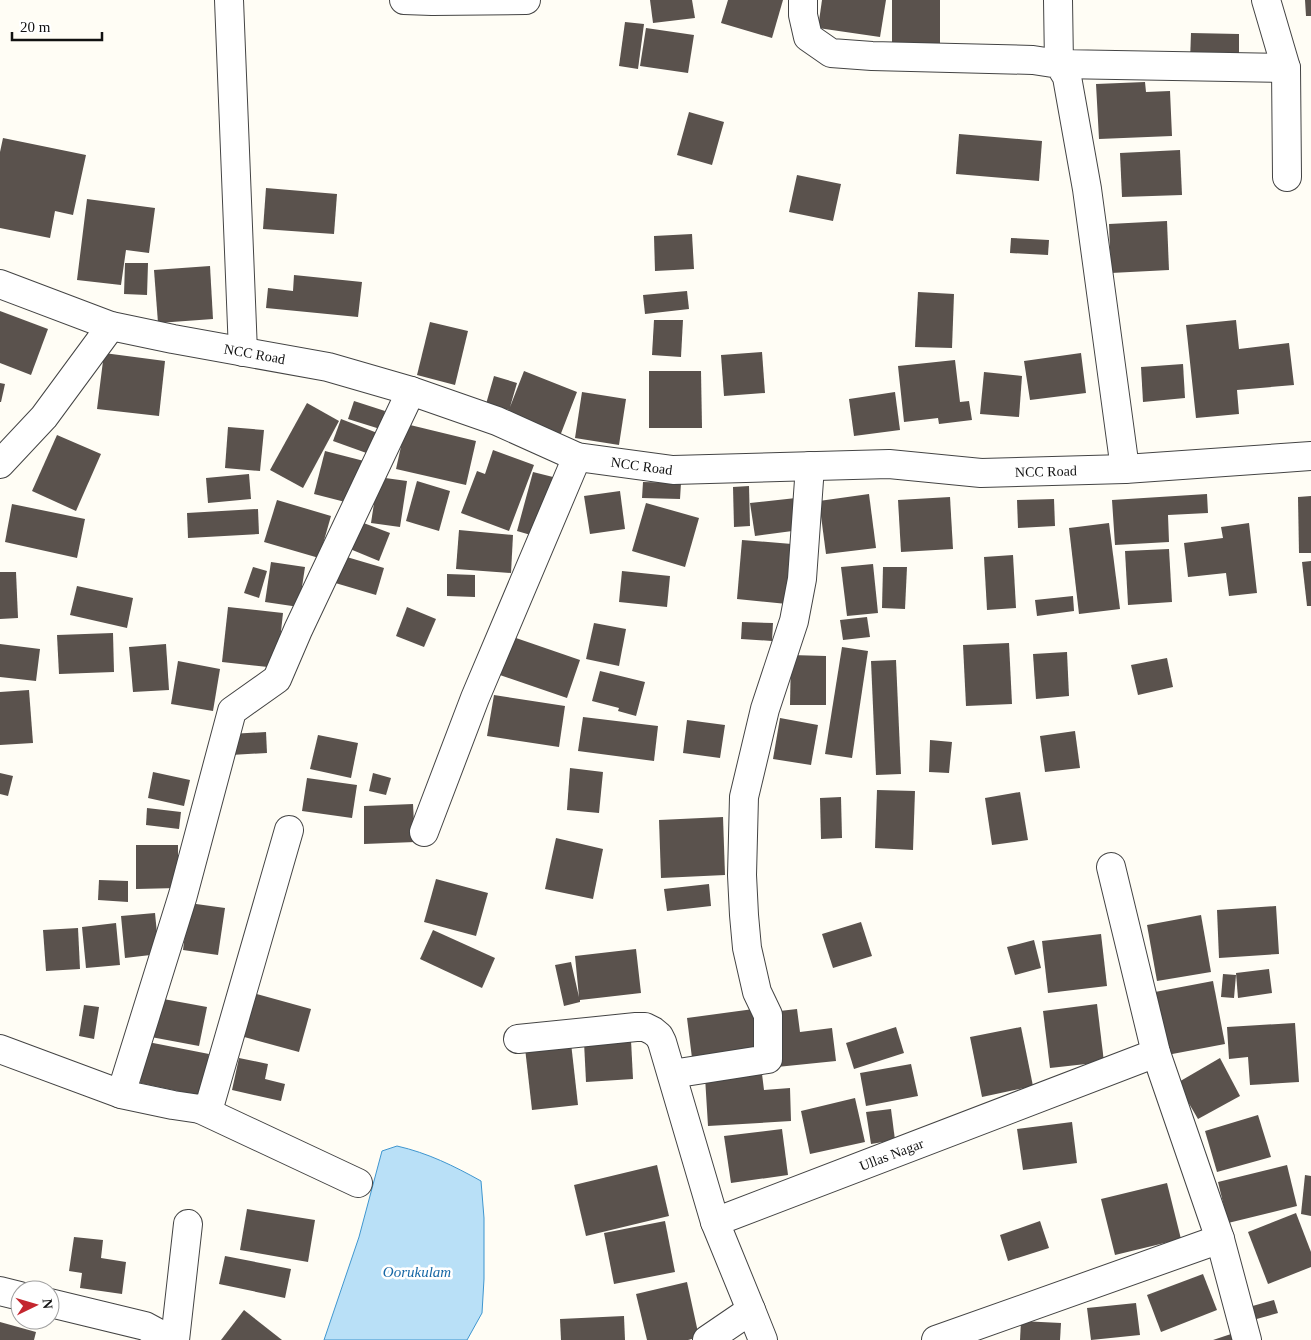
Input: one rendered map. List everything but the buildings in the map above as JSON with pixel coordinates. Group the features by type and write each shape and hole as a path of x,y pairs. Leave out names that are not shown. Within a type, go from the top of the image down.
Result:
{"street":[{"path":"228,0 243,352"},
{"path":"404,0 432,2 526,0"},
{"path":"803,0 803,15 808,38 832,53 1033,60 1059,64 1286,68"},
{"path":"1058,0 1059,64 1067,77 1087,190 1125,469"},
{"path":"1266,0 1286,68 1287,177"},
{"name":"NCC Road","path":"0,284 111,326 328,367 411,391 497,421 577,457 673,470 889,464 981,473 1125,469 1311,456"},
{"path":"0,464 44,416 111,326"},
{"path":"121,1094 183,896 232,711 277,679 298,630 411,391"},
{"path":"424,832 475,698 577,457"},
{"path":"672,1074 768,1059 768,1015 757,992 747,948 742,875 744,797 765,709 794,622 802,579 810,466"},
{"path":"200,1108 210,1104 289,830"},
{"path":"1111,867 1156,1053 1220,1239 1247,1340"},
{"path":"518,1038 645,1028 659,1036 715,1222 762,1340"},
{"path":"0,1049 121,1094 173,1105 200,1108 358,1183"},
{"name":"Ullas Nagar","path":"715,1222 1156,1053"},
{"path":"60,1305 145,1326 173,1340 188,1224"},
{"path":"936,1340 1220,1239"},
{"path":"707,1340 751,1310"}],"water":[{"name":"Oorukulam","path":"397,1146 440,1160 481,1181 484,1218 482,1313 467,1340 324,1340 359,1237 382,1151"}]}
